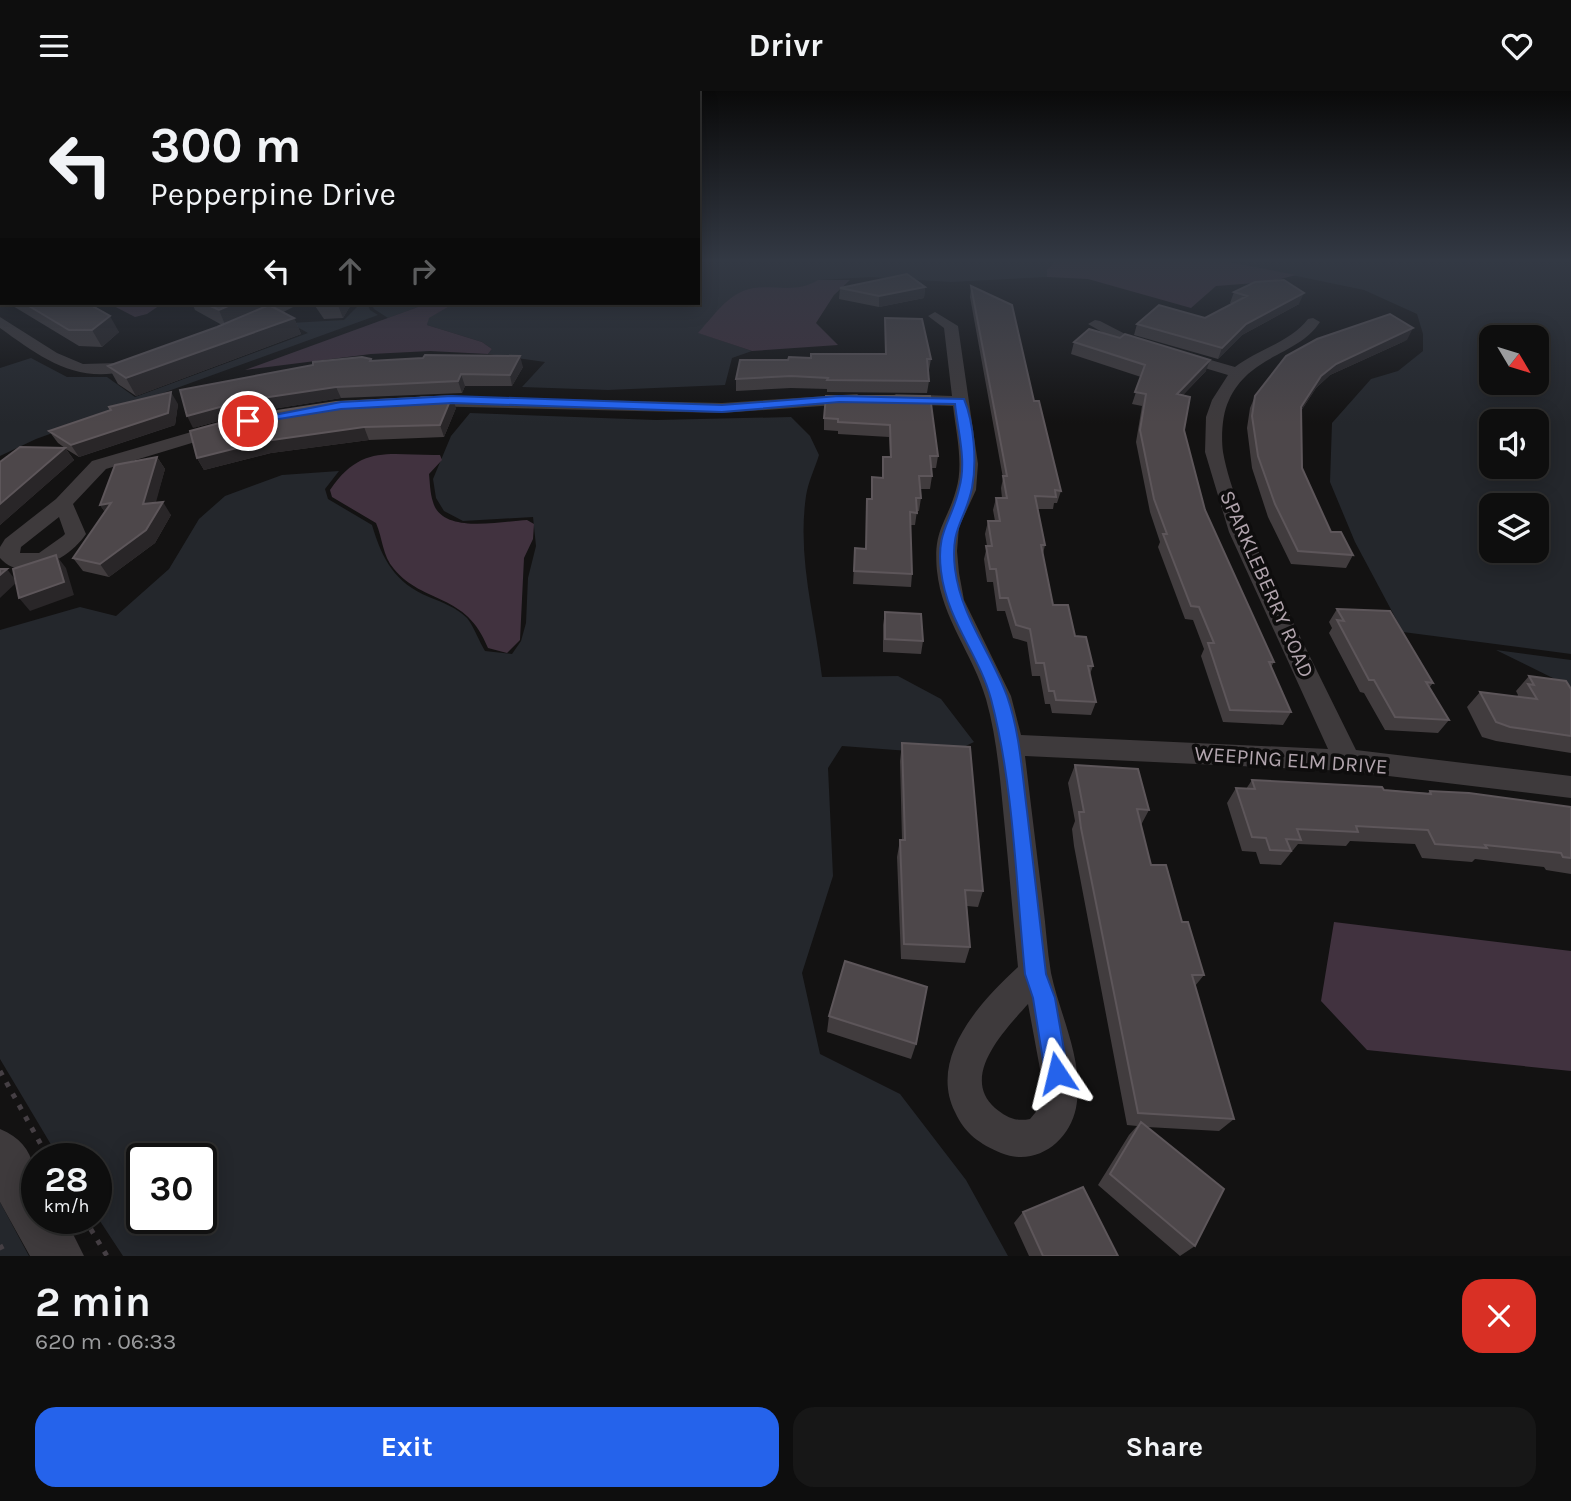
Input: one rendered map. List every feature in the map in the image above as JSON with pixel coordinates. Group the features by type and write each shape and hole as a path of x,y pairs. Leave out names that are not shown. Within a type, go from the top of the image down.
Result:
{"street":[{"path":"240,328 270,314"},
{"path":"935,316 951,326 969,464 966,490 949,527 946,551 948,573 953,600 963,625 998,695 1010,745 1035,974 1044,998 1061,1098 1054,1121 1041,1133 1023,1139 998,1135 979,1122 967,1102 964,1079 968,1055 1017,988 1035,974"},
{"name":"SPARKLEBERRY ROAD","path":"1313,322 1307,331 1256,358 1238,373 1220,400 1214,417 1214,452 1225,495 1239,532 1347,760"},
{"path":"1095,324 1126,340 1238,373"},
{"path":"4,327 60,362 83,371 111,370 158,356"},
{"path":"408,401 722,408 839,399 960,401"},
{"path":"63,503 99,465 153,446 236,424"},
{"name":"WEEPING ELM DRIVE","path":"1010,745 1347,760 1571,787"},
{"path":"0,1153 58,1256"}],"path":[{"path":"0,1071 40,1143"},
{"path":"94,1234 107,1256"},
{"path":"0,1245 6,1256"}],"shaded area":[{"path":"350,314 378,315 36,439 0,456 0,368 31,358 67,377 107,377 135,397 308,333 290,323 344,320"},
{"path":"398,314 435,314 429,318 427,325 482,342 492,349 488,354 430,351 371,354 245,370"},
{"path":"435,314 737,314 699,333 752,351 732,358 725,385 608,390 522,387 545,362 488,354 492,349 482,342 427,325 428,318"},
{"path":"715,314 822,314 816,323 838,345 752,351 698,333"},
{"path":"1417,314 1571,314 1571,654 1403,632 1355,542 1330,482 1332,423 1371,379 1398,371 1423,351 1423,334"},
{"path":"470,413 656,420 791,417 810,436 819,455 806,496 805,565 822,677 898,676 941,699 974,742 949,754 842,746 828,768 833,876 802,973 820,1054 900,1094 966,1180 1008,1256 123,1256 109,1234 112,1234 112,1143 50,1143 0,1059 0,630 80,607 116,616 169,569 199,519 225,496 282,475 339,471 325,489 328,499 372,525 380,549 391,569 407,585 463,614 485,651 512,654 521,641 526,623 528,578 536,546 533,517 463,521 444,511 436,498 433,479 451,436"},
{"path":"392,454 440,455 442,460 429,474 432,499 439,512 448,519 474,524 527,520 534,524 533,539 524,558 520,640 507,653 488,648 479,630 468,617 406,580 387,558 376,523 332,497 330,490 342,475 366,459"},
{"path":"1496,650 1571,660 1571,687"},
{"path":"1334,922 1571,951 1571,1071 1367,1050 1321,1001"},
{"path":"0,1202 29,1256 0,1256"}],"building":[{"path":"43,314 110,316 92,330 69,330"},
{"path":"247,314 287,314 294,318 126,378 108,366"},
{"path":"976,314 1014,314 1034,401 1039,401 1061,491 1055,490 1056,497 1035,496 1053,605 1068,605 1075,636 1086,637 1093,666 1088,666 1096,702 1056,700 1054,691 1049,691 1044,663 1036,663 1030,629 1016,625 1008,598 1000,598 996,569 990,569 986,546 992,546 988,521 1000,521 996,498 1007,498 1003,476 1007,476"},
{"path":"1148,314 1192,314 1205,318 1212,314 1264,314 1246,324 1222,348 1137,324"},
{"path":"1389,314 1413,328 1336,364 1321,376 1301,407 1302,468 1331,532 1341,532 1353,555 1298,551 1275,504 1258,456 1252,416 1255,396 1286,356 1317,339"},
{"path":"885,318 922,319 931,359 927,359 929,381 827,380 828,378 791,376 736,379 740,360 788,360 789,357 811,358 811,354 886,354"},
{"path":"1089,329 1120,338 1125,334 1210,360 1177,394 1190,397 1184,430 1205,510 1274,662 1269,662 1291,712 1230,710 1208,643 1214,643 1199,607 1191,606 1163,534 1167,534 1154,499 1140,430 1146,394 1135,392 1145,365 1074,342"},
{"path":"425,355 520,356 510,375 461,374 458,381 336,387 242,401 187,416 180,390 313,365 313,362 362,357 371,359 370,361 423,358"},
{"path":"171,392 168,413 71,445 49,431 111,410 109,407"},
{"path":"452,396 440,425 364,427 265,441 197,458 190,431 245,416 336,402"},
{"path":"826,396 930,396 938,456 930,456 932,476 919,476 921,498 916,498 917,513 910,512 912,574 854,571 855,548 866,549 867,499 872,499 872,477 883,478 883,457 891,457 890,425 838,422 838,419 824,418"},
{"path":"20,447 65,448 0,504 0,462"},
{"path":"157,457 143,504 163,502 146,530 100,564 73,558 111,503 100,505 115,465"},
{"path":"56,555 64,582 19,598 13,569"},
{"path":"1337,609 1390,611 1433,683 1426,682 1449,720 1395,717 1374,680 1369,680 1337,620 1344,621"},
{"path":"885,612 921,614 923,641 885,639"},
{"path":"1529,676 1566,681 1571,689 1571,736 1510,727 1496,722 1480,692 1537,699 1528,684 1534,685"},
{"path":"902,743 970,747 983,891 965,890 970,947 904,944 900,840 905,840"},
{"path":"1075,765 1138,769 1149,810 1137,809 1151,865 1166,865 1182,922 1188,922 1204,975 1192,975 1234,1119 1138,1113 1081,828 1079,812 1084,812"},
{"path":"1252,780 1382,787 1384,790 1431,794 1430,791 1469,793 1571,807 1571,858 1563,857 1561,853 1485,845 1487,848 1435,844 1428,830 1356,826 1358,832 1297,829 1301,840 1286,839 1291,851 1270,850 1266,838 1252,837 1236,788 1255,789"},
{"path":"845,961 927,987 916,1044 829,1016"},
{"path":"1141,1122 1224,1189 1195,1246 1110,1174"},
{"path":"1083,1187 1118,1256 1043,1256 1023,1212"}],"route":[{"path":"248,421 341,406 452,400 722,408 869,398 960,401 969,464 966,490 949,527 946,551 948,573 953,600 963,625 998,695 1010,745 1035,974 1044,998 1057,1073"}]}
